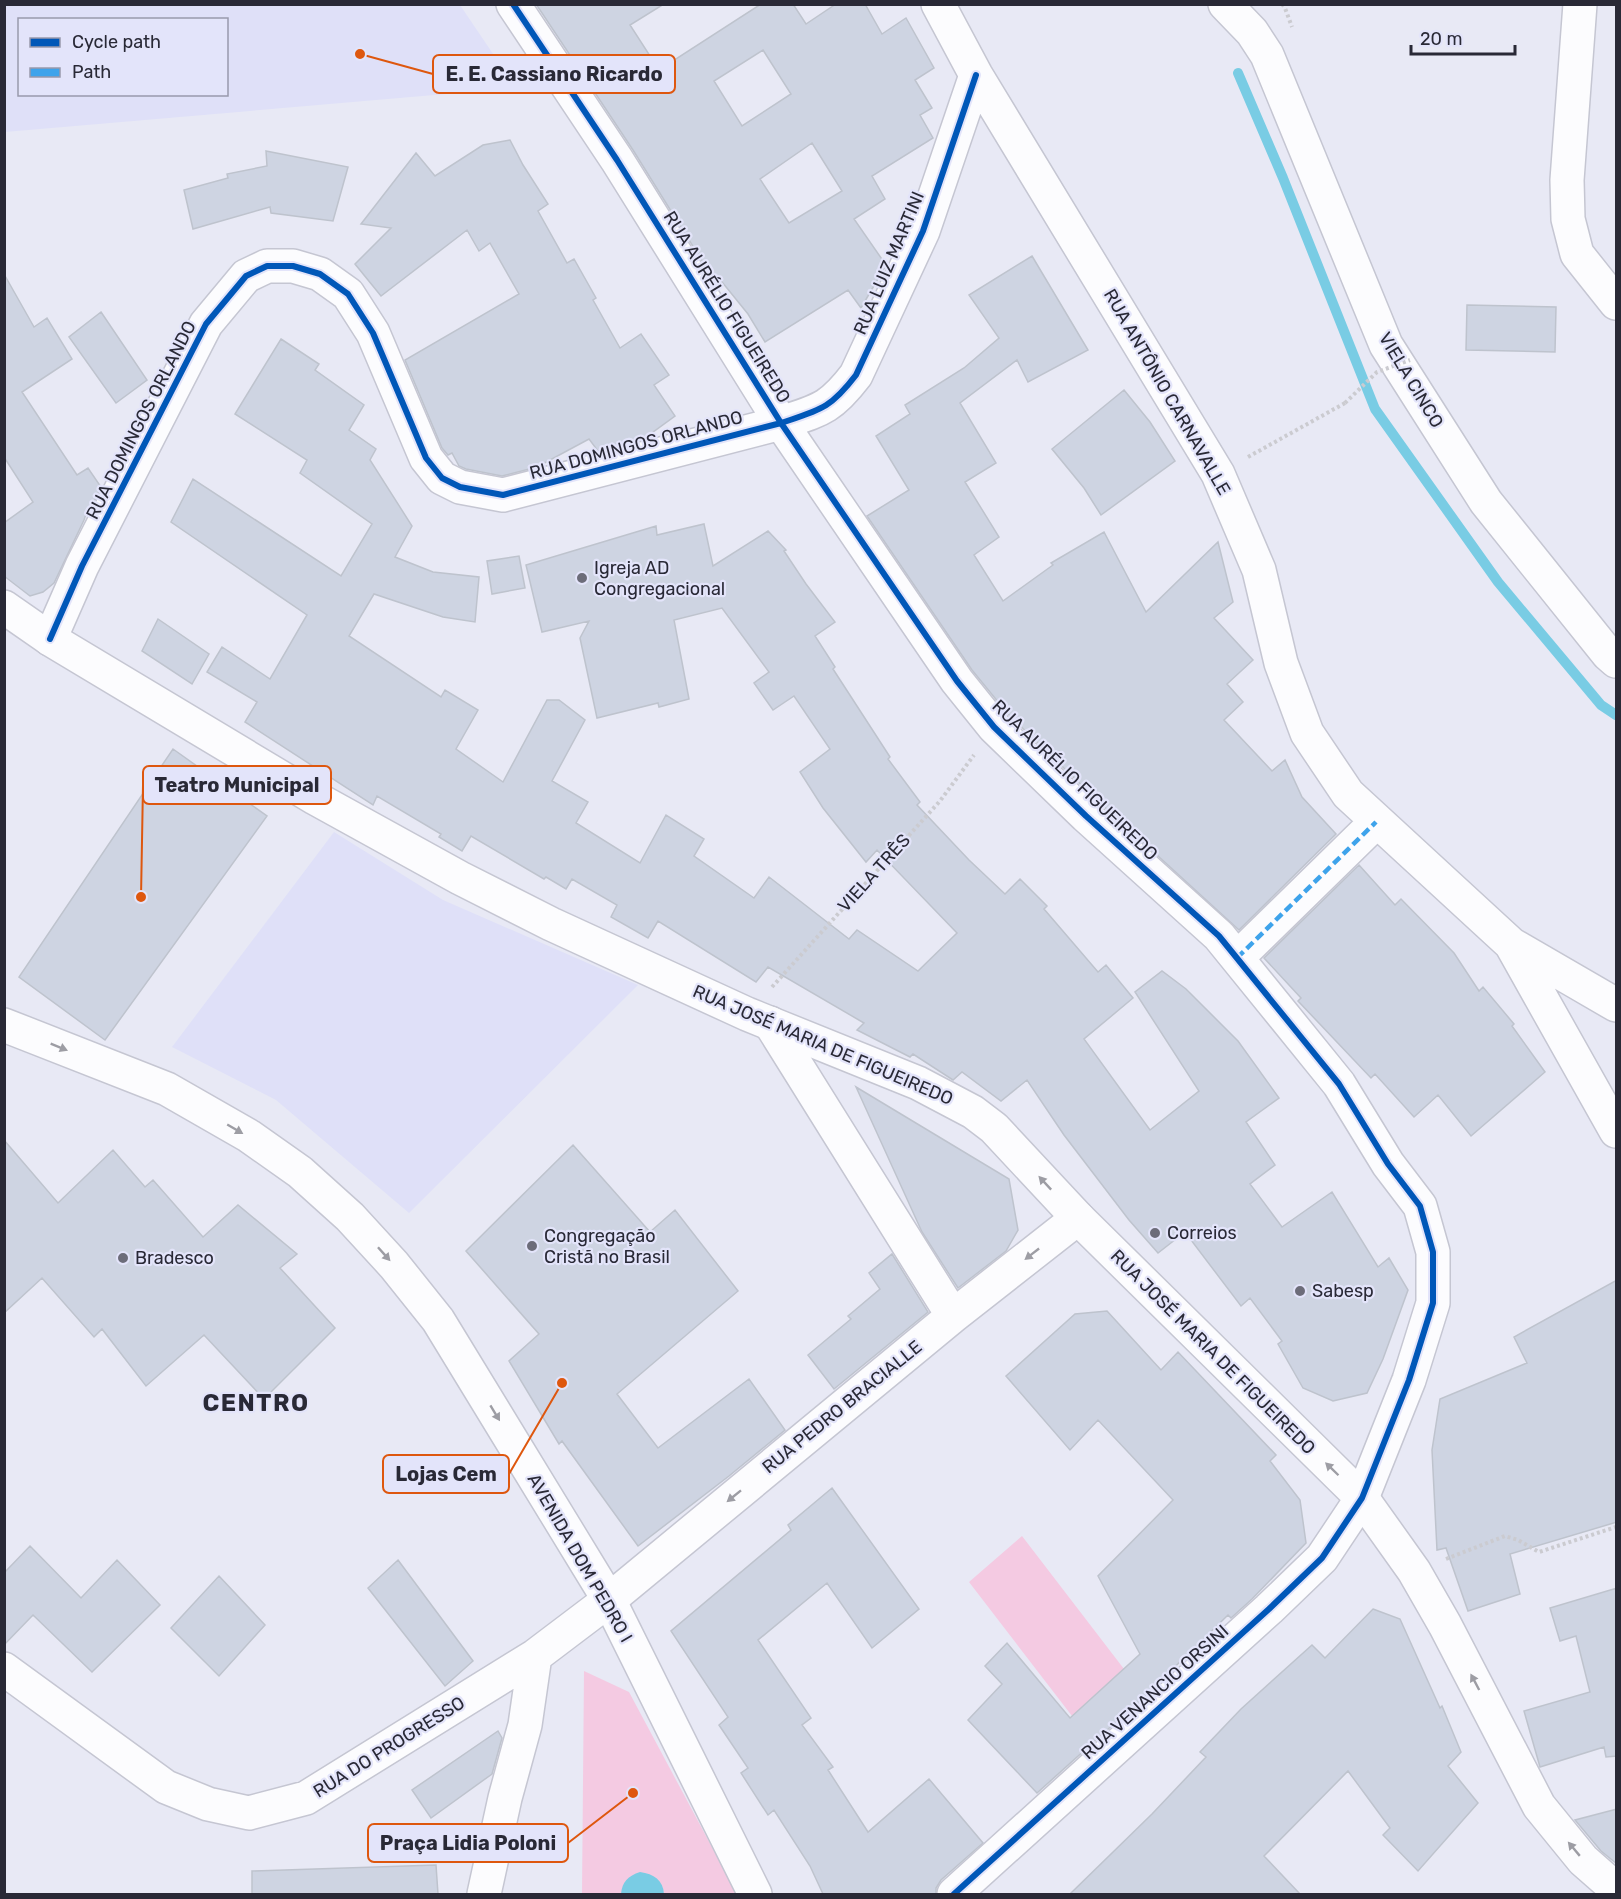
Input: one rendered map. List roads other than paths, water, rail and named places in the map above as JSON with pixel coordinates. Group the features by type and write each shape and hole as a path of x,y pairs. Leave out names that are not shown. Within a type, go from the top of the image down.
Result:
{"street":[{"name":"RUA AURÉLIO FIGUEIREDO","path":"513,4 617,160 781,423 957,681 994,727 1086,816 1219,936 1339,1084 1389,1164 1420,1206 1433,1252 1433,1303 1409,1380 1362,1498"},
{"name":"RUA ANTÔNIO CARNAVALLE","path":"938,4 976,75 1218,474 1259,570 1281,663 1307,733 1348,794 1511,944"},
{"name":"VIELA CINCO","path":"1225,4 1252,32 1267,55 1386,345 1486,502 1608,654 1617,661"},
{"path":"1580,4 1567,180 1569,219 1577,254 1617,303"},
{"name":"RUA LUIZ MARTINI","path":"781,423 825,408 842,393 856,375 923,231 976,75"},
{"name":"RUA DOMINGOS ORLANDO","path":"50,639 82,566 206,324 246,276 267,266 293,266 320,274 348,294 373,333 426,458 442,478 460,487 504,495 781,423"},
{"name":"RUA JOSÉ MARIA DE FIGUEIREDO","path":"4,607 50,639 315,798 460,878 551,924 759,1019 918,1083 973,1112 994,1128 1078,1218 1362,1498 1414,1571 1499,1726 1539,1806 1583,1860 1617,1889"},
{"path":"1237,958 1376,822"},
{"path":"1511,944 1617,1005"},
{"path":"1511,944 1617,1131"},
{"path":"759,1019 953,1316"},
{"name":"AVENIDA DOM PEDRO I","path":"4,1025 167,1089 249,1136 300,1172 350,1217 394,1265 438,1320 609,1600 755,1894"},
{"name":"RUA PEDRO BRACIALLE","path":"609,1600 953,1316 1078,1218"},
{"name":"RUA VENANCIO ORSINI","path":"954,1894 1322,1558 1362,1498"},
{"name":"RUA DO PROGRESSO","path":"4,1669 166,1786 208,1804 249,1814 306,1798 535,1656 609,1600"},
{"path":"484,1894 505,1798 525,1725 535,1656"}],"water":[{"path":"640,1872 657,1878 664,1894 621,1894 626,1880"}],"waterway":[{"path":"1238,73 1283,178 1375,409 1498,582 1601,705 1616,715"}],"place":[{"name":"E. E. Cassiano Ricardo","path":"360,54"},
{"name":"Igreja AD Congregacional","path":"582,578"},
{"name":"Teatro Municipal","path":"141,897"},
{"name":"Correios","path":"1155,1233"},
{"name":"Congregação Cristã no Brasil","path":"532,1246"},
{"name":"Bradesco","path":"123,1258"},
{"name":"Sabesp","path":"1300,1291"},
{"name":"Lojas Cem","path":"562,1383"},
{"name":"Praça Lidia Poloni","path":"633,1793"}],"district":[{"name":"CENTRO","path":"256,1403"}]}
